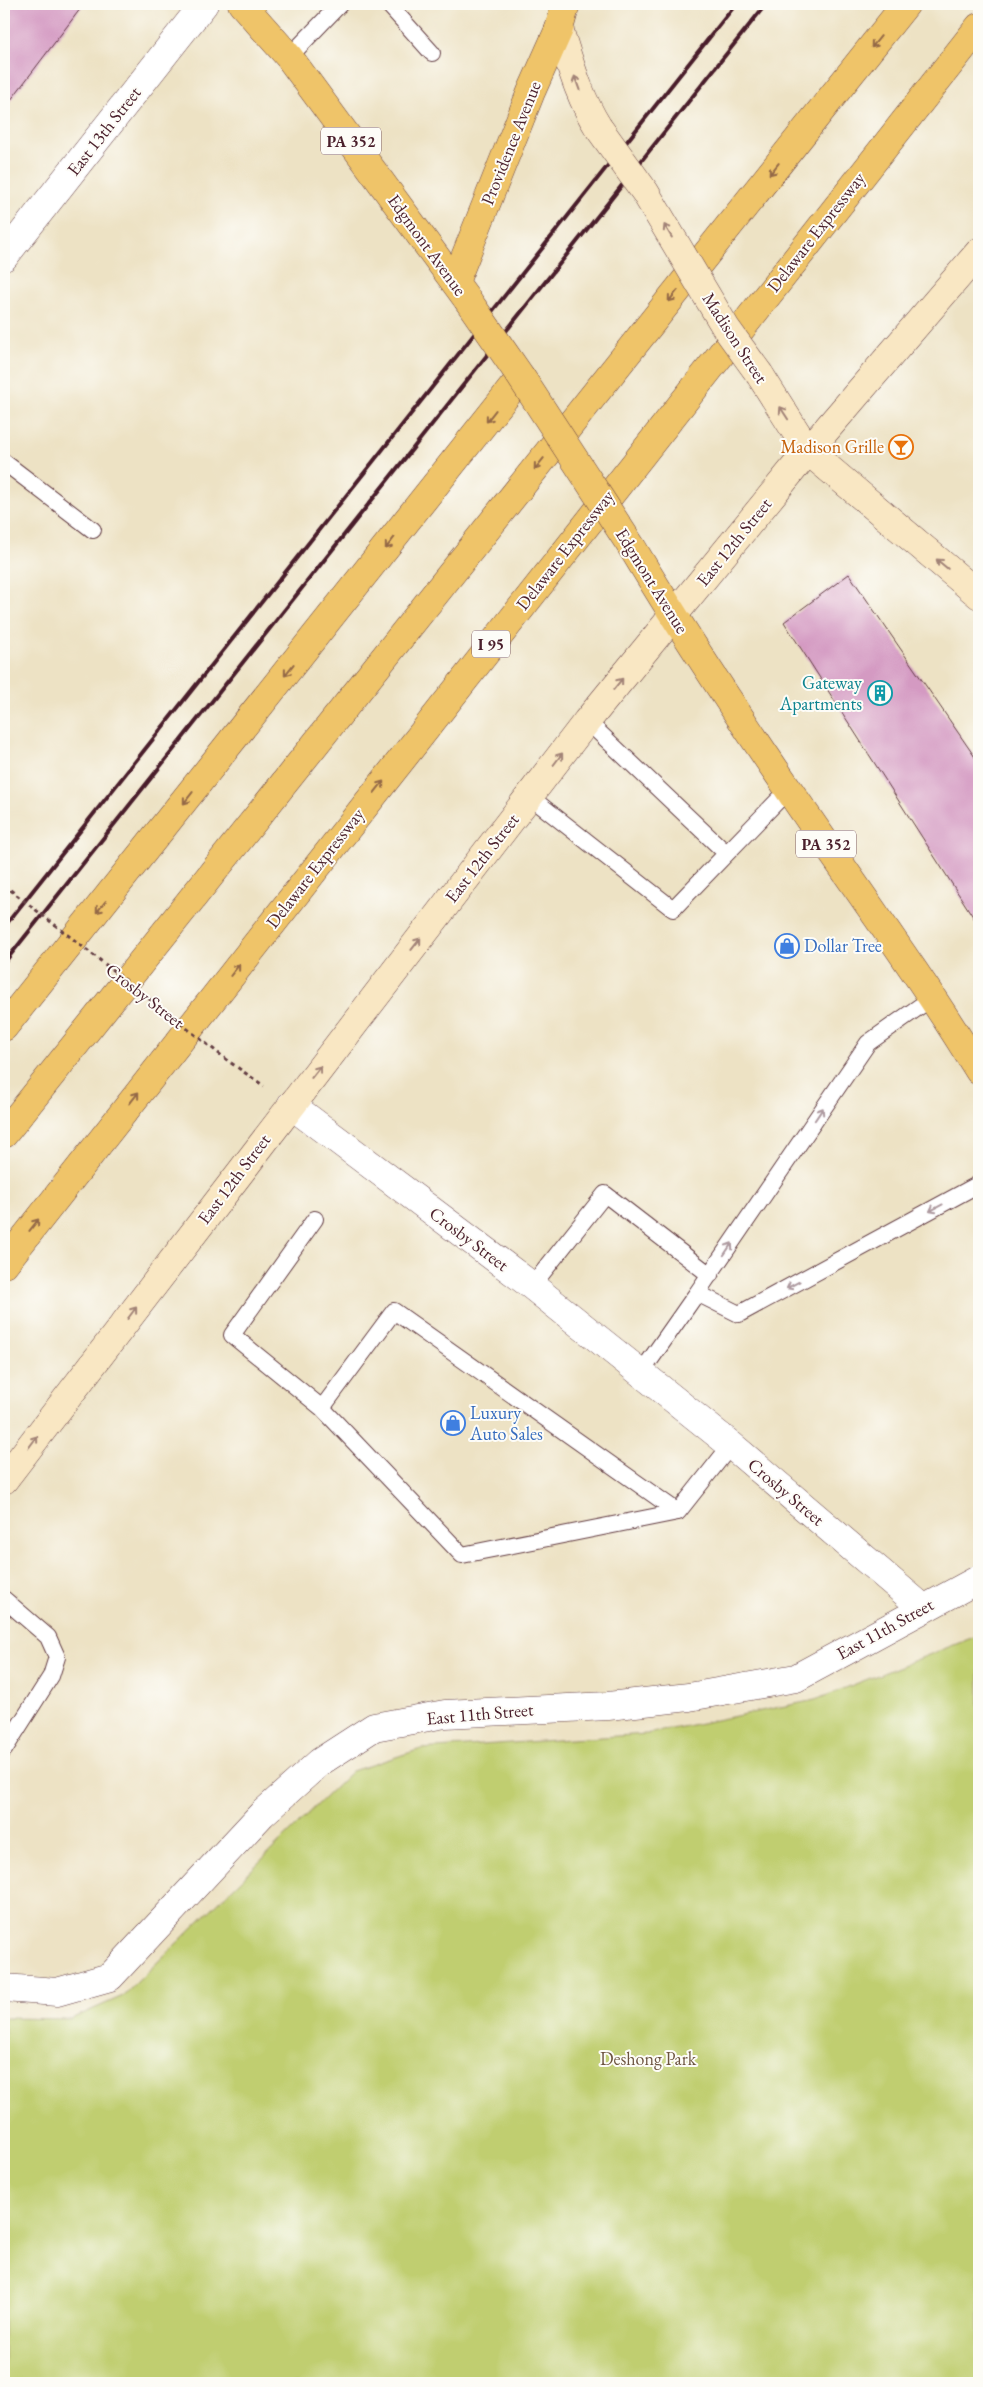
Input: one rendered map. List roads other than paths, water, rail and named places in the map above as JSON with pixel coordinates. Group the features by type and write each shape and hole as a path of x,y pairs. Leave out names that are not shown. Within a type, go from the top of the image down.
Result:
{"main road":[{"name":"Edgmont Avenue","path":"242,4 289,57 461,291 521,377 633,549 673,616 788,790 933,997 979,1072"},
{"path":"4,1134 906,4"},
{"name":"Providence Avenue","path":"461,291 528,101 563,16"},
{"name":"Delaware Expressway","path":"4,1264 979,26"},
{"path":"4,1027 521,377"}],"street":[{"name":"East 13th Street","path":"4,257 204,4"},
{"name":"Madison Street","path":"563,16 576,80 586,106 598,127 645,192 726,328 760,375 808,451 979,595"},
{"name":"East 12th Street","path":"4,1480 587,721 808,451 979,252"},
{"name":"Crosby Street","path":"292,1105 532,1286 731,1445 923,1608"},
{"name":"East 11th Street","path":"4,1988 57,1992 110,1977 262,1814 320,1762 374,1727 445,1714 608,1706 689,1697 796,1678 979,1579"}],"lane":[{"path":"289,57 340,4"},
{"path":"388,4 432,53"},
{"path":"4,462 93,530"},
{"path":"587,721 726,853"},
{"path":"529,796 673,909 788,790"},
{"path":"641,1373 868,1043 933,997"},
{"path":"697,1293 739,1314 979,1184"},
{"path":"532,1286 605,1194 710,1275"},
{"path":"315,1219 232,1335 322,1408 462,1555 678,1512 731,1445"},
{"path":"322,1408 394,1311 678,1512"},
{"path":"4,1599 48,1637 57,1656 51,1676 4,1750"}],"railway":[{"path":"4,927 736,4"},
{"path":"4,963 766,4"}],"place":[{"name":"Madison Grille","path":"901,447"},
{"name":"Gateway Apartments","path":"880,693"},
{"name":"Dollar Tree","path":"787,946"},
{"name":"Luxury Auto Sales","path":"453,1423"}],"park label":[{"name":"Deshong Park","path":"648,2059"}]}
